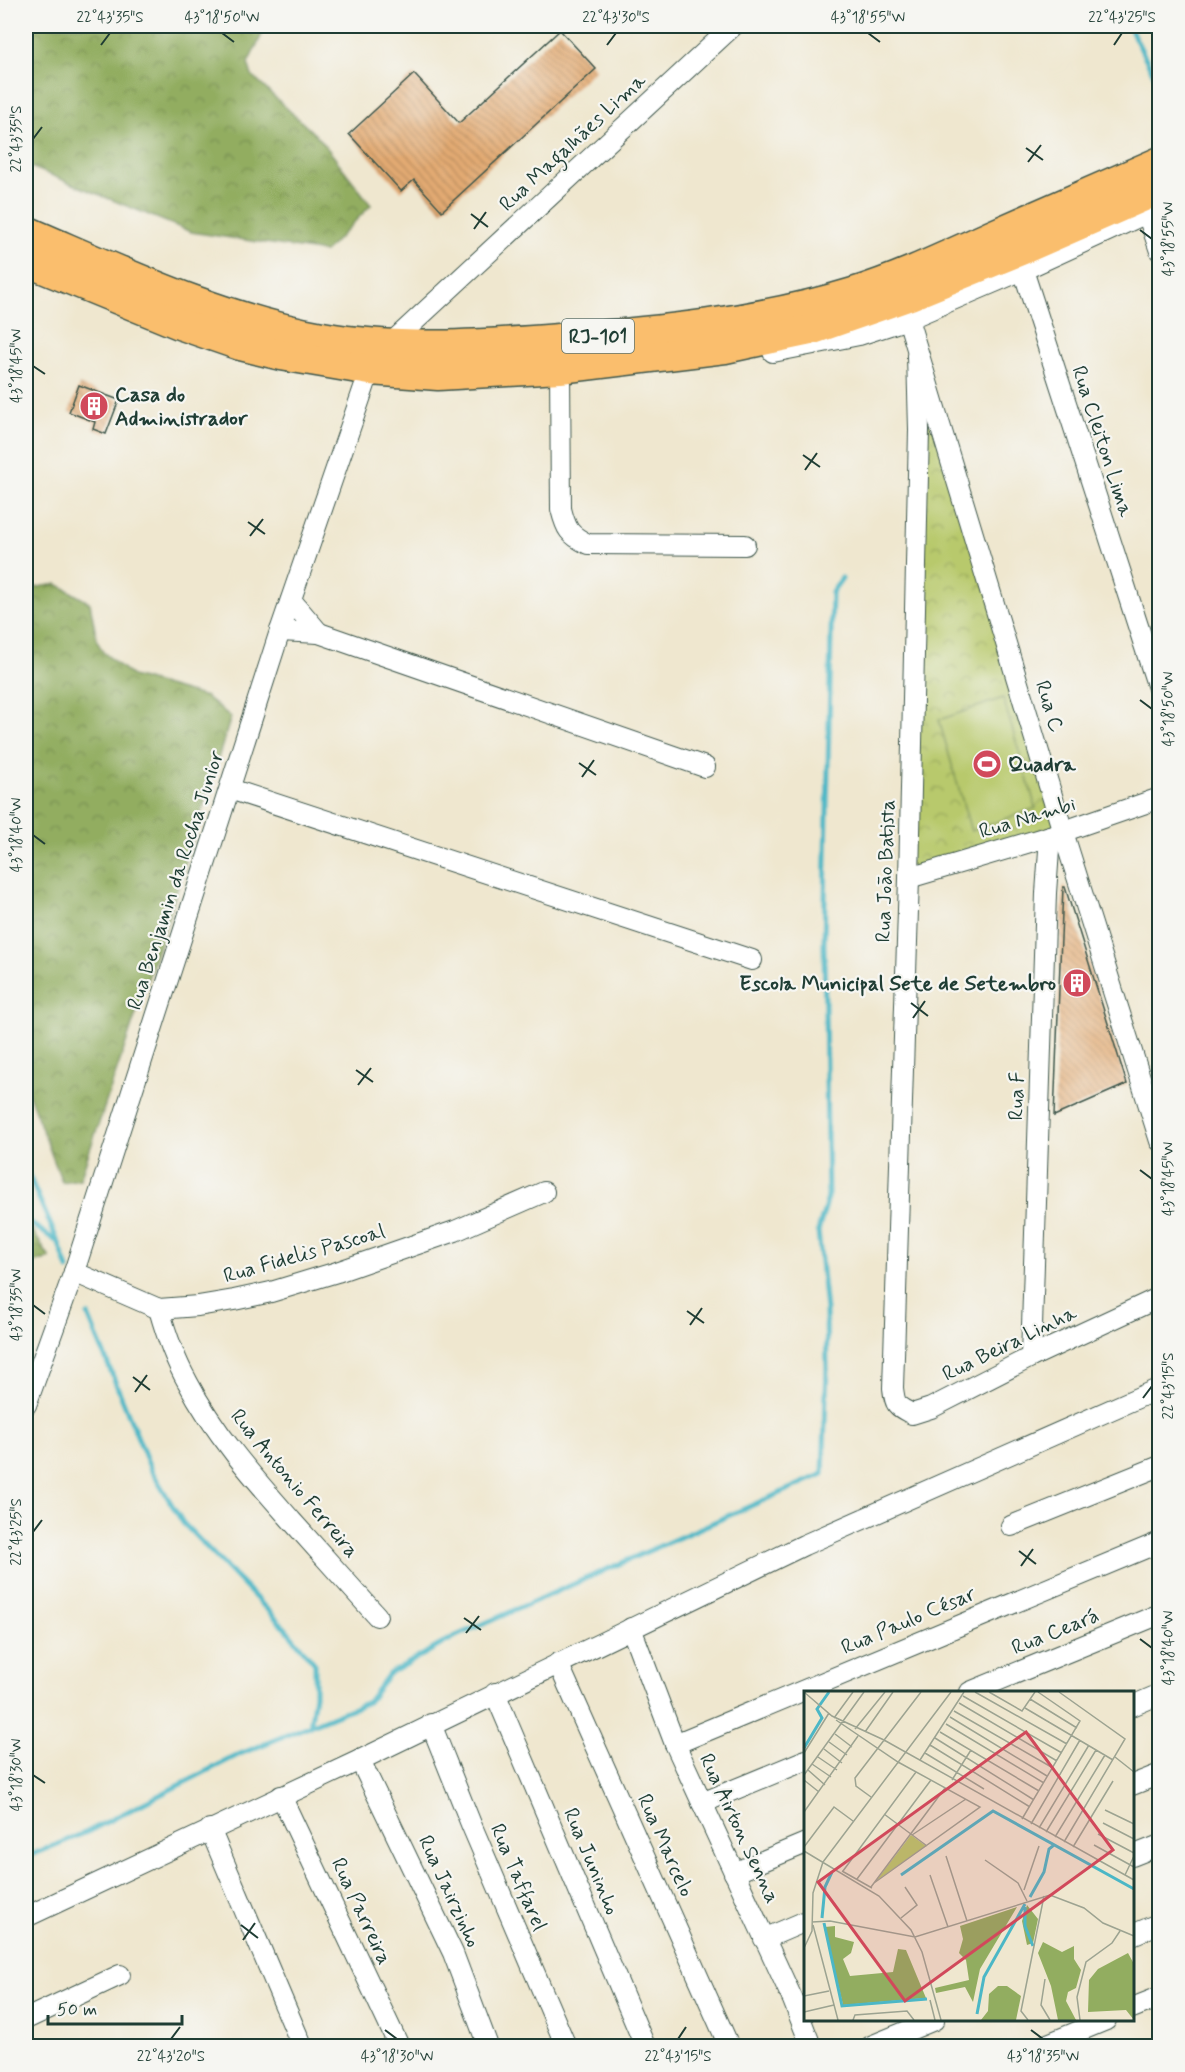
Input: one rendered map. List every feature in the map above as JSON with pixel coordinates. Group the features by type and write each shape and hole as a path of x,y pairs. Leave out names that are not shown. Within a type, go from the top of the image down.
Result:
{"main road":[{"name":"RJ-101","path":"26,231 178,295 250,321 322,337 389,345 438,346 559,339 653,332 748,318 864,289 946,256 1160,162"},
{"name":"RJ-101","path":"26,261 182,325 240,345 370,370 438,375 560,368 725,348 810,330 910,295 1023,249 1155,202"}],"street":[{"name":"Rua Magalhães Lima","path":"370,370 389,345 733,26"},
{"path":"725,348 755,353 801,347 859,334 908,319 1023,270 1155,202 1160,251"},
{"name":"Rua Cleiton Lima","path":"1023,270 1160,694"},
{"name":"Rua C","path":"908,319 1056,834 1160,1141"},
{"name":"Rua Joāo Batista","path":"893,1388 920,430 917,355"},
{"path":"560,368 561,509 565,525 574,537 588,544 745,545"},
{"name":"Rua Benjamin da Rocha Junior","path":"26,1405 74,1272 280,631 370,370"},
{"path":"291,600 319,633"},
{"path":"280,631 319,633 705,767"},
{"path":"230,789 752,960"},
{"name":"Rua Nambi","path":"909,878 1056,834 1160,798"},
{"name":"Rua F","path":"1031,1357 1046,905 1056,834"},
{"name":"Rua Fidelis Pascoal","path":"74,1272 159,1309 207,1305 271,1292 455,1231 544,1192"},
{"name":"Rua Beira Linha","path":"893,1388 894,1401 898,1408 912,1414 931,1408 1031,1357 1160,1297"},
{"name":"Rua Antonio Ferreira","path":"159,1309 171,1347 186,1381 230,1448 259,1484 377,1616"},
{"path":"26,1917 360,1760 804,1545 1160,1388"},
{"path":"1011,1526 1160,1466"},
{"name":"Rua Paulo César","path":"675,1744 1160,1542"},
{"name":"Rua Ceará","path":"972,1691 1160,1614"},
{"name":"Rua Airton Senna","path":"631,1628 675,1744 764,1939 799,1997 804,2017"},
{"name":"Rua Marcelo","path":"558,1663 729,2046"},
{"name":"Rua Juninho","path":"495,1693 645,2046"},
{"path":"1134,1705 1160,1694"},
{"name":"Rua Taffarel","path":"431,1724 566,2046"},
{"name":"Rua Jairzinho","path":"360,1760 453,1953 488,2046"},
{"path":"702,1803 804,1761"},
{"path":"1134,1784 1160,1774"},
{"name":"Rua Parreira","path":"281,1796 399,2046"},
{"path":"210,1829 302,2046"},
{"path":"734,1873 804,1844"},
{"path":"1134,1855 1160,1845"},
{"path":"764,1939 804,1923"},
{"path":"1134,1934 1160,1923"},
{"path":"26,2019 120,1975"},
{"path":"1134,2007 1160,1996"},
{"name":"Rua Airton Senna","path":"805,2021 811,2046"},
{"path":"871,2046 929,2021"},
{"path":"1043,2046 1101,2021"}],"green space":[{"path":"26,26 266,26 248,63 252,76 321,140 371,205 325,252 191,232 26,165"},
{"path":"925,380 1057,828 909,875"},
{"path":"57,584 90,603 97,641 103,652 132,676 206,697 231,717 166,925 80,1179 62,1182 26,1087 26,589"},
{"name":"Quadra","path":"1003,698 1036,808 971,831 939,720"},
{"path":"26,1221 50,1258 26,1265"}],"building":[{"path":"560,30 596,69 442,211 414,180 401,191 349,134 414,74 459,123"},
{"name":"Casa do Administrador","path":"79,385 119,400 106,434 93,429 95,422 69,412"},
{"name":"Escola Municipal Sete de Setembro","path":"1063,887 1065,887 1127,1084 1054,1116"}],"waterway":[{"path":"1129,26 1160,86"},
{"path":"26,1857 87,1832 240,1754 368,1702 389,1674 456,1636 823,1474 827,1368 826,1310 818,1231 828,1198 824,945 832,592 842,578"},
{"path":"26,1169 68,1269"},
{"path":"26,1220 59,1243"},
{"path":"88,1315 151,1470 183,1523 286,1629 315,1664 315,1695 310,1726"}],"place":[{"name":"Casa do Administrador","path":"94,406"},
{"name":"Quadra","path":"987,764"},
{"name":"Escola Municipal Sete de Setembro","path":"1077,983"}]}
